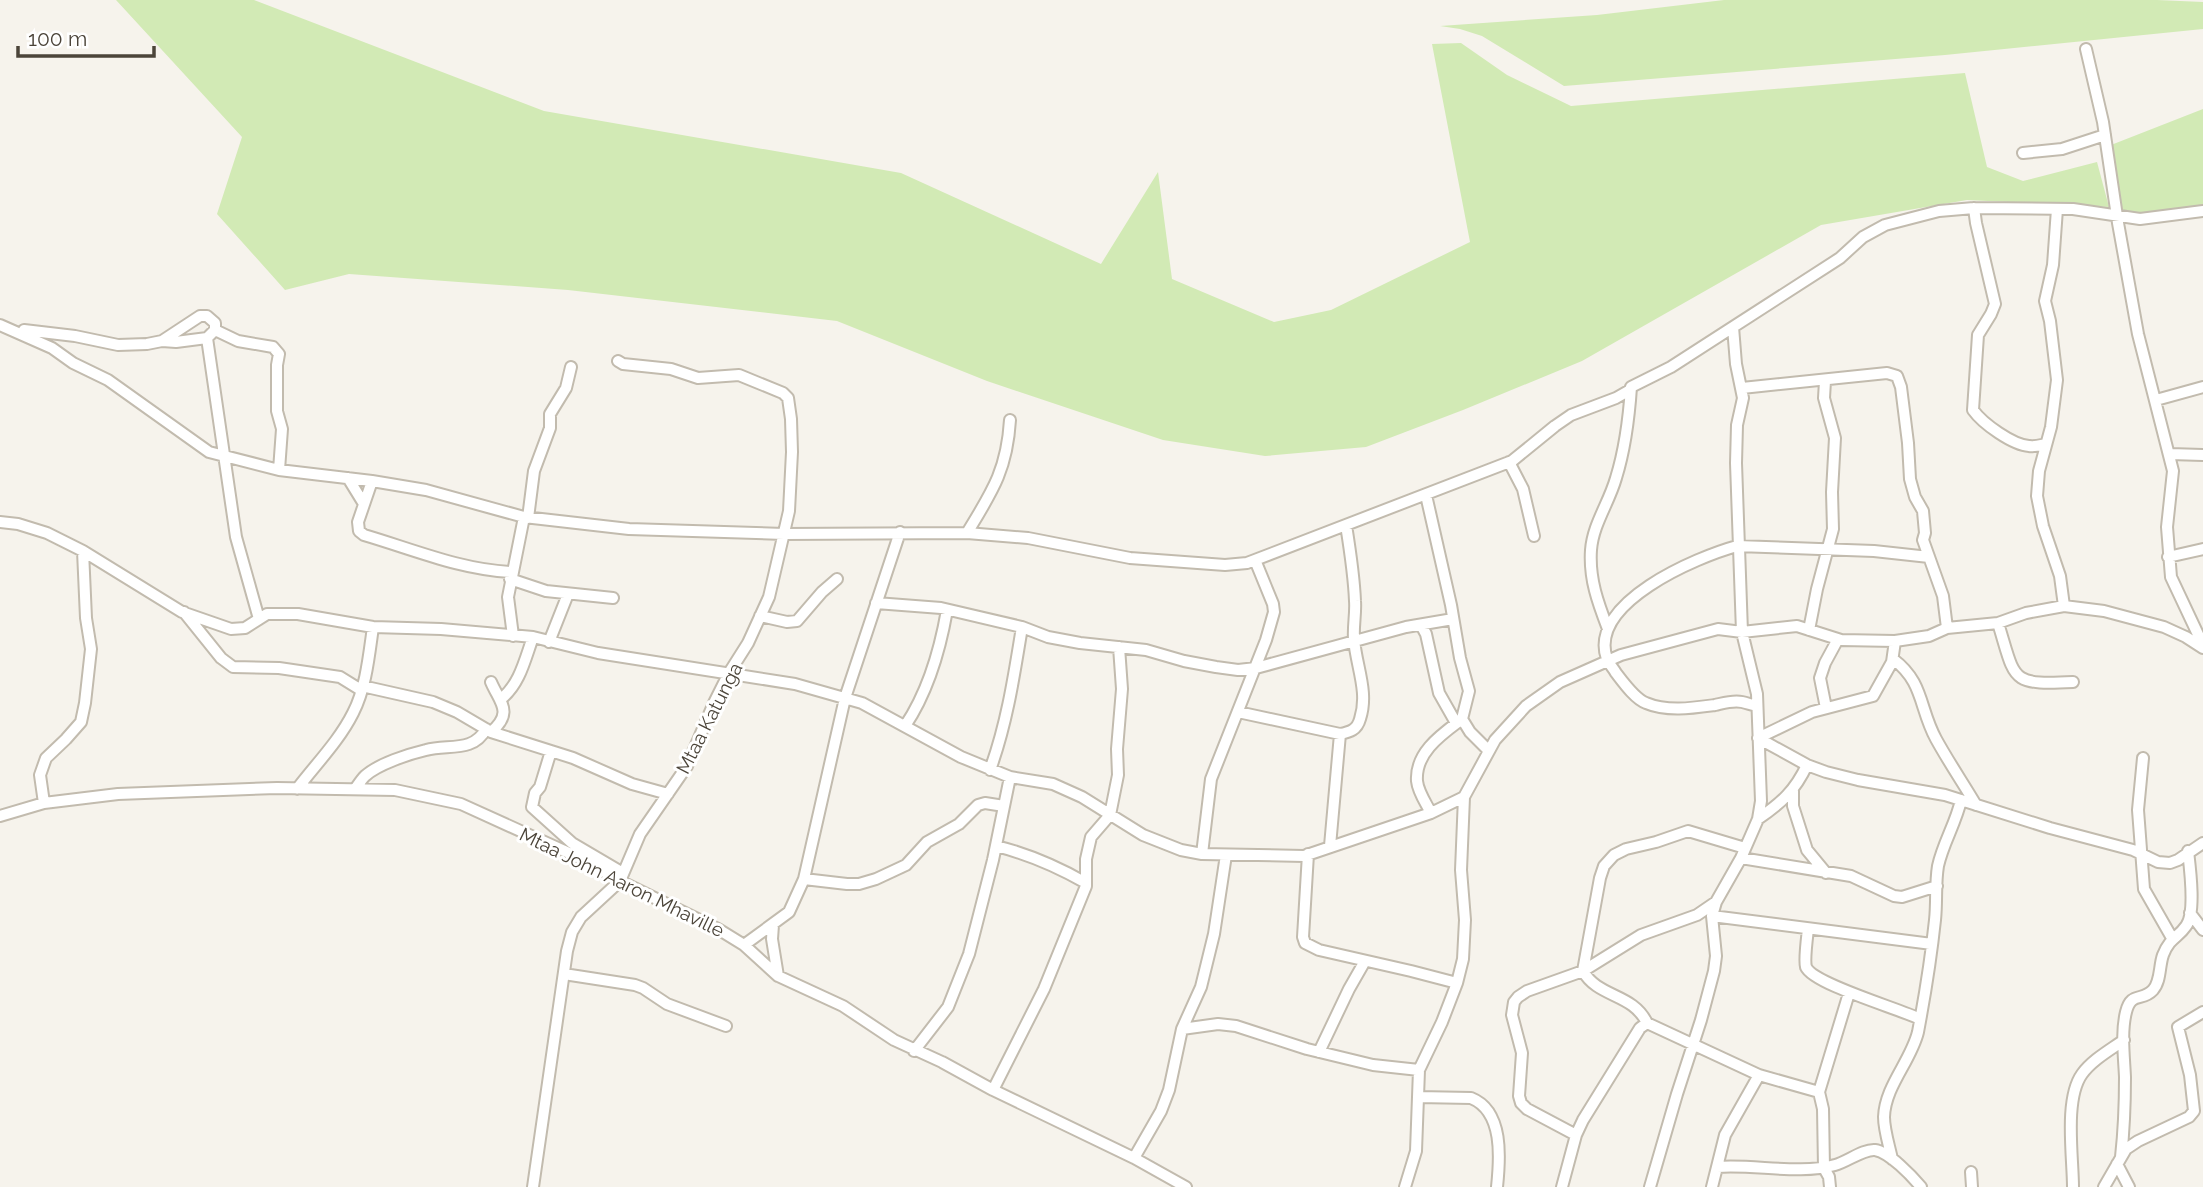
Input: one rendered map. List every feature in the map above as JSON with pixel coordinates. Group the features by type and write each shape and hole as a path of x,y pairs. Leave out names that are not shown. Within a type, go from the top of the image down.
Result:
{"street":[{"path":"2086,49 2105,135 2138,334 2173,471 2166,527 2171,577 2203,646"},
{"path":"2023,153 2062,149 2105,135"},
{"path":"12,328 108,380 209,452 279,470 426,490 526,518 629,529 784,534 967,533 1028,538 1129,558 1226,565 1247,563 1509,462 1563,421 1616,398 1631,387 1671,367 1840,258 1863,237 1885,225 1939,211 1974,208 2073,209 2140,219 2203,211"},
{"path":"1974,208 1995,304 1978,335 1973,410 1989,426 2018,443 2027,446 2046,444"},
{"path":"2057,209 2053,265 2045,300 2057,380 2051,427 2039,471 2037,496 2043,526 2057,565 2064,606"},
{"path":"162,341 204,315 213,320 211,334 223,454 236,537 259,619"},
{"path":"0,325 118,345 176,342 211,334 273,347 279,354 276,376 277,411 282,429 279,470"},
{"path":"1650,1187 1714,971 1716,956 1712,916 1716,902 1743,853 1758,819 1761,801 1757,694 1742,632 1737,546 1737,436 1742,388 1736,364 1733,327"},
{"name":"Mtaa Katunga","path":"533,1187 572,932 581,917 622,877 640,834 687,766 729,673 748,643 769,597 789,511 791,419 788,398 783,393 739,375 698,378 671,369 618,361"},
{"path":"513,636 508,597 511,575 526,518 534,471 550,428 552,409 566,388 571,367"},
{"path":"1742,388 1887,373 1897,376 1907,432 1910,479 1914,497 1923,511 1923,540 1943,596 1947,628"},
{"path":"1809,630 1833,529 1835,438 1824,398 1825,381"},
{"path":"1631,387 1627,433 1616,479 1593,534 1591,551 1592,580 1608,629 1607,660 1640,700 1650,705 1687,709 1732,701 1757,706"},
{"path":"2156,400 2203,387"},
{"path":"967,533 1002,471 1009,441 1010,420"},
{"path":"2170,454 2203,455"},
{"path":"1509,462 1523,489 1534,536"},
{"path":"348,478 364,504"},
{"path":"372,481 357,528 364,535 448,561 511,575 546,592 613,598"},
{"path":"1426,495 1469,691 1459,721 1437,737 1419,765 1417,782 1431,813"},
{"path":"0,522 18,524 47,533 83,551 184,612 231,629 246,628 275,613 298,614 373,627 441,629 533,637 598,653 795,684 862,703 946,750 990,770 1010,777 1053,784 1082,797 1143,835 1181,850 1202,854 1294,857 1308,854 1431,813 1464,797"},
{"path":"1238,712 1340,734 1349,733 1356,728 1362,707 1361,672 1354,642 1356,603 1346,525"},
{"path":"744,945 789,912 804,879 845,698 900,532"},
{"path":"1608,629 1628,600 1653,583 1716,551 1737,546 1874,551 1929,557"},
{"path":"2168,558 2203,549"},
{"path":"44,803 40,775 46,758 81,722 85,704 91,649 86,618 83,551"},
{"path":"1202,854 1210,779 1271,628 1274,612 1255,560"},
{"path":"760,616 787,622 797,621 837,579"},
{"path":"549,642 568,594"},
{"path":"876,603 947,610 1048,637 1146,650 1184,661 1238,670 1454,619"},
{"path":"1405,1187 1416,1150 1419,1070 1457,983 1465,939 1461,870 1464,797 1495,740 1526,706 1560,682 1607,660 1718,629 1742,632 1797,626 1838,639 1895,641 1929,636 1947,628 1998,623 2026,613 2064,606 2104,611 2164,627 2203,646"},
{"path":"905,726 914,713 930,676 947,610"},
{"path":"184,612 221,658 233,667 279,668 340,677 361,688 433,702 488,730 573,758 632,784 668,794"},
{"path":"1998,623 2011,666 2017,676 2027,682 2073,682"},
{"path":"1421,625 1426,634 1439,693 1459,721 1489,751"},
{"path":"297,789 355,711 373,627"},
{"path":"990,770 1010,702 1022,628"},
{"path":"1822,635 1830,654"},
{"path":"501,699 516,681 533,637"},
{"path":"1826,708 1820,678 1838,639"},
{"path":"1758,738 1795,719 1873,696 1893,659 1895,641"},
{"path":"993,1090 1048,979 1087,883 1086,859 1091,837 1110,815 1118,775 1122,689 1119,647"},
{"path":"1893,659 1915,683 1929,725 1976,805"},
{"path":"355,789 366,775 398,758 428,749 466,746 499,724 505,709 491,682"},
{"path":"1330,846 1340,734"},
{"path":"1758,738 1807,765 1857,780 1945,795 2061,831 2124,847 2158,862 2169,863 2203,843"},
{"path":"551,751 532,807 572,843 622,877"},
{"path":"2143,758 2137,810 2144,889 2172,938"},
{"path":"1758,819 1793,791 1807,765"},
{"path":"915,1051 948,1007 965,964 996,846 1010,777"},
{"name":"Mtaa John Aaron Mhaville","path":"0,816 44,803 118,794 297,789 395,790 461,804 622,877 718,929 744,945 778,976 843,1006 894,1040 1134,1158 1186,1187"},
{"path":"1793,791 1793,806 1807,850 1826,873"},
{"path":"1892,1159 1884,1115 1890,1092 1917,1037 1927,986 1941,855 1961,800"},
{"path":"804,879 847,884 876,879 905,864 927,842 958,824 978,805 985,803 1004,806"},
{"path":"1819,1092 1759,1075 1647,1023 1639,1010 1629,1002 1587,979 1583,971 1604,866 1614,855 1626,849 1688,831 1743,853 1826,873 1851,876 1894,896 1902,897 1937,886"},
{"path":"996,846 1050,864 1087,883"},
{"path":"2129,1187 2119,1161 2125,1101 2125,1018 2130,1001 2154,989 2163,956 2172,938 2187,925 2190,913 2188,852"},
{"path":"1308,854 1303,937 1305,943 1319,950 1457,983"},
{"path":"1134,1158 1161,1111 1169,1090 1182,1029 1200,987 1210,954 1226,855"},
{"path":"1576,1135 1521,1103 1519,1086 1522,1053 1512,1015 1514,1002 1527,991 1583,971 1642,934 1696,915 1716,902"},
{"path":"2190,913 2203,930"},
{"path":"1712,916 1932,944"},
{"path":"774,925 772,939 778,976"},
{"path":"1808,929 1807,969 1820,979 1849,993 1920,1019"},
{"path":"1320,1052 1365,961"},
{"path":"564,974 626,982 643,988 667,1004 726,1026"},
{"path":"1830,1187 1824,1168 1823,1109 1819,1092 1849,993"},
{"path":"2104,1187 2126,1149 2189,1117 2194,1111 2190,1075 2178,1027 2203,1012"},
{"path":"1562,1187 1576,1135 1583,1120 1640,1028 1647,1023"},
{"path":"1182,1029 1218,1024 1236,1026 1373,1065 1419,1070"},
{"path":"2073,1187 2072,1111 2077,1082 2089,1066 2124,1040"},
{"path":"1712,1187 1725,1135 1759,1075"},
{"path":"1418,1097 1471,1098 1487,1110 1498,1143 1497,1187"},
{"path":"1717,1167 1799,1170 1824,1168 1869,1150 1877,1150 1892,1159 1921,1187"},
{"path":"1971,1172 1972,1187"}],"green space":[{"path":"116,0 254,0 544,111 901,173 1101,264 1158,172 1172,279 1274,322 1331,310 1470,242 1432,44 1461,43 1507,75 1571,106 1965,73 1987,167 2023,181 2097,162 2109,207 1967,200 1821,225 1582,361 1366,447 1265,456 1163,440 987,381 837,321 568,290 349,274 285,290 217,214 242,137"},
{"path":"1724,0 2203,2 2203,29 1945,55 1564,86 1482,36 1440,26 1597,15"},
{"path":"2203,109 2203,206 2153,212 2122,211 2111,145"}]}
